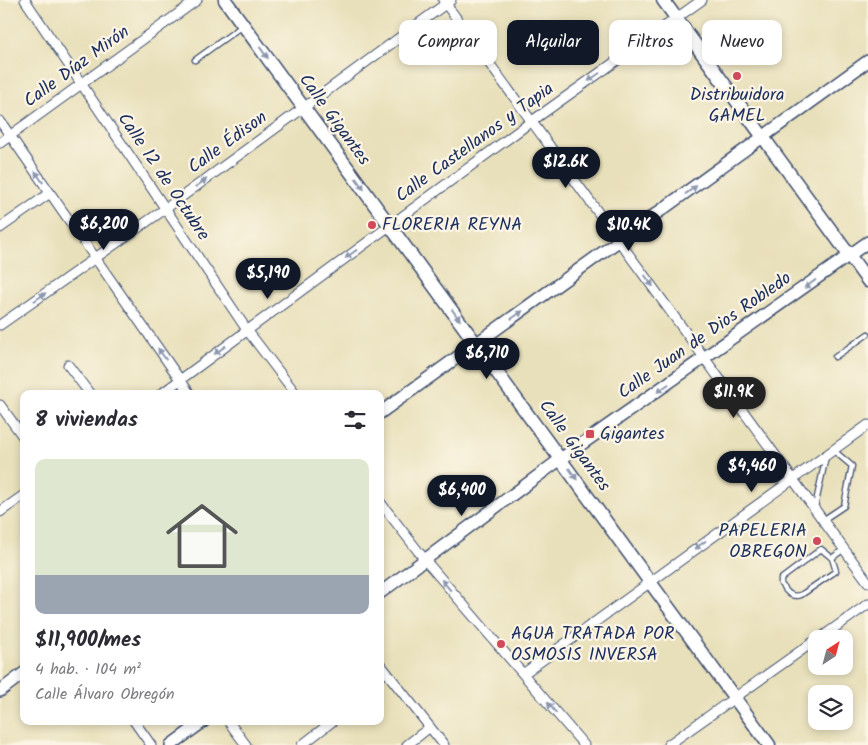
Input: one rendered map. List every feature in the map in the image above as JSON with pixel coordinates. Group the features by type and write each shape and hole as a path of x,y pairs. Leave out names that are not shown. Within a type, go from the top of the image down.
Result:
{"main road":[{"name":"Calle Gigantes","path":"225,0 562,458 769,745"},
{"path":"663,0 868,281"}],"street":[{"name":"Calle 12 de Octubre","path":"26,0 165,209 248,330 293,390"},
{"name":"Calle Díaz Mirón","path":"0,143 197,0"},
{"name":"Calle Castellanos y Tapia","path":"166,390 532,121 702,0"},
{"name":"Calle Édison","path":"0,325 165,209 447,1"},
{"path":"447,1 532,121 868,582"},
{"path":"384,410 620,242 868,61"},
{"path":"0,121 187,390"},
{"path":"0,228 50,193"},
{"name":"Calle Juan de Dios Robledo","path":"384,590 562,458 705,359 868,242"},
{"path":"68,365 87,390"},
{"path":"0,405 20,432"},
{"path":"523,674 649,581 868,425"},
{"path":"0,512 20,498"},
{"path":"384,507 425,560 584,745"},
{"path":"832,630 868,604"},
{"path":"668,745 808,647"},
{"path":"384,672 444,745"},
{"path":"0,690 20,676"},
{"path":"137,725 151,745"},
{"path":"171,745 198,725"},
{"path":"231,725 246,745"},
{"path":"302,745 327,725"},
{"path":"407,745 430,727"}],"lane":[{"path":"195,60 244,25"},
{"path":"835,357 868,334"},
{"path":"815,509 830,452 852,466 844,506 822,520"},
{"path":"821,549 832,558 836,571 801,596 789,595 781,584 784,576 821,549"},
{"path":"832,558 844,549"}],"place":[{"name":"Distribuidora GAMEL","path":"737,76"},
{"name":"FLORERIA REYNA","path":"372,225"},
{"name":"Gigantes","path":"590,434"},
{"name":"PAPELERIA OBREGON","path":"817,541"},
{"name":"AGUA TRATADA POR OSMOSIS INVERSA","path":"501,644"}]}
